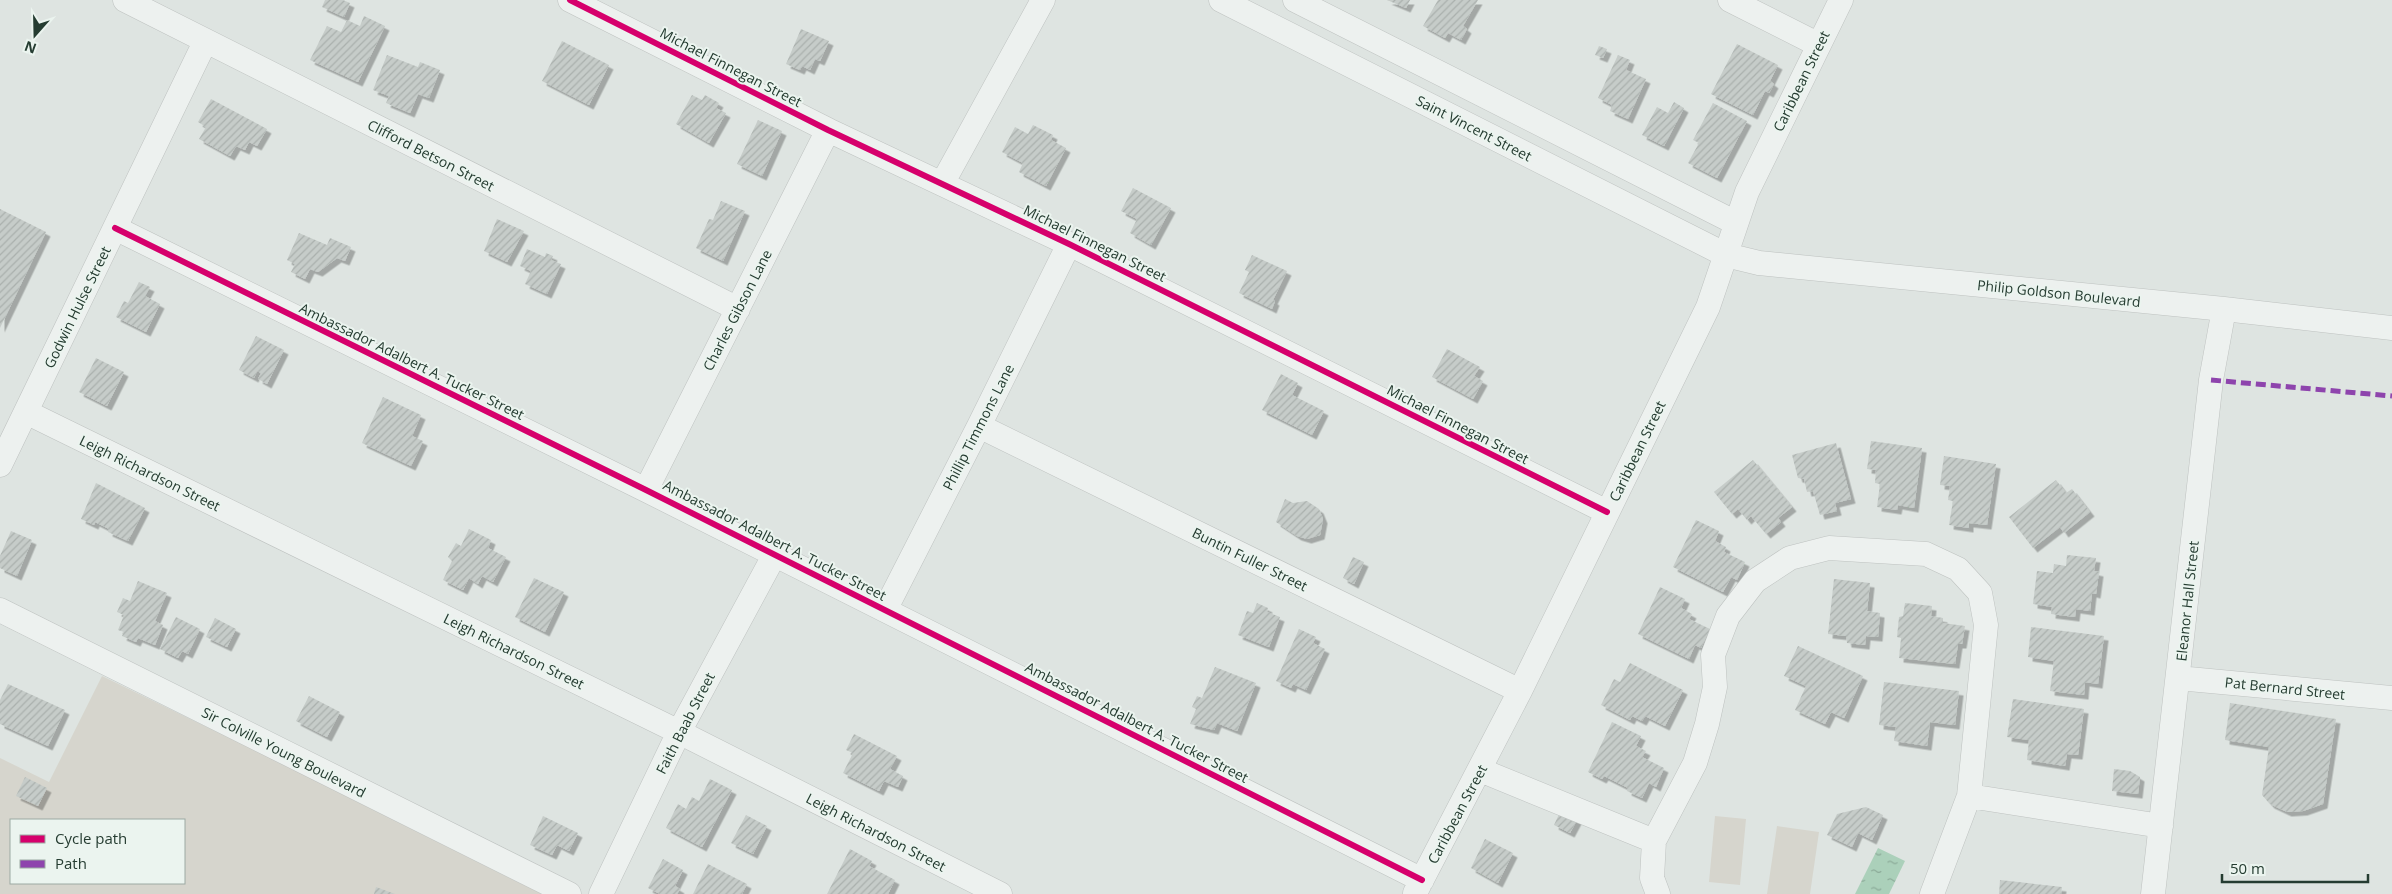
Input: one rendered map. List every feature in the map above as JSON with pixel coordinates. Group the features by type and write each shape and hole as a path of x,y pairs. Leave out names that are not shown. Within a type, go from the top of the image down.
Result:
{"street":[{"name":"Clifford Betson Street","path":"125,0 158,7 205,42 738,309"},
{"name":"Michael Finnegan Street","path":"570,0 828,130 1069,244 1607,512"},
{"path":"942,184 1043,0"},
{"name":"Saint Vincent Street","path":"1222,0 1726,255"},
{"path":"1296,0 1736,223"},
{"path":"1730,0 1819,44"},
{"name":"Caribbean Street","path":"1418,887 1520,691 1708,306 1747,192 1841,0"},
{"name":"Godwin Hulse Street","path":"0,465 205,42"},
{"name":"Charles Gibson Lane","path":"646,490 828,130"},
{"name":"Ambassador Adalbert A. Tucker Street","path":"115,228 886,610 1418,887"},
{"name":"Phillip Timmons Lane","path":"886,610 1069,244"},
{"name":"Philip Goldson Boulevard","path":"1726,255 1759,263 2224,309 2392,328"},
{"name":"Eleanor Hall Street","path":"2153,894 2212,380 2224,309"},
{"name":"Leigh Richardson Street","path":"26,412 679,732 1000,894"},
{"name":"Buntin Fuller Street","path":"979,426 1520,691"},
{"path":"1658,894 1652,878 1654,840 1695,763 1707,724 1715,687 1712,655 1728,616 1755,581 1790,558 1828,548 1926,554 1958,569 1980,593 1986,625 1969,796 1932,894"},
{"name":"Faith Baab Street","path":"601,894 679,732 775,554"},
{"name":"Sir Colville Young Boulevard","path":"0,610 562,892"},
{"name":"Pat Bernard Street","path":"2178,678 2392,698"},
{"path":"1480,770 1654,840"},
{"path":"1969,796 2161,826"}],"shaded area":[{"path":"102,676 550,894 0,894 0,758 49,782"},
{"path":"1715,816 1746,819 1740,885 1709,882"},
{"path":"1777,826 1819,832 1810,894 1767,894"}],"water":[{"path":"1878,848 1905,861 1889,894 1855,894"}],"building":[{"path":"325,0 343,0 350,3 344,17 322,7"},
{"path":"1387,0 1410,0 1406,8"},
{"path":"1438,0 1478,0 1463,26 1467,29 1461,40 1448,33 1445,38 1423,26"},
{"path":"364,16 385,26 358,82 310,60 327,26 341,32 347,20 360,26"},
{"path":"801,29 829,41 820,61 815,59 810,70 802,66 800,70 786,64"},
{"path":"562,41 609,65 589,105 542,81"},
{"path":"1737,44 1778,65 1770,81 1774,84 1769,93 1765,91 1753,115 1711,94"},
{"path":"1599,46 1607,49 1603,58 1595,55"},
{"path":"387,55 418,67 420,62 440,70 429,98 418,94 410,113 386,103 389,96 373,90"},
{"path":"1618,55 1630,60 1626,70 1646,79 1628,119 1610,111 1612,105 1598,98"},
{"path":"692,95 702,100 705,95 719,103 716,108 726,113 709,143 676,124"},
{"path":"211,99 267,129 257,146 249,142 245,150 236,146 230,156 199,139 206,127 198,122"},
{"path":"1674,102 1684,108 1664,146 1642,135 1657,107 1668,113"},
{"path":"1713,103 1747,121 1717,178 1688,163 1699,143 1693,140"},
{"path":"758,120 782,131 762,176 737,164"},
{"path":"1033,125 1053,135 1051,140 1066,148 1046,186 1019,172 1023,163 1002,152 1015,127 1028,134"},
{"path":"1133,188 1171,208 1151,245 1130,233 1137,219 1121,211"},
{"path":"721,201 745,211 723,261 696,248 709,219 713,220"},
{"path":"0,209 46,232 0,328"},
{"path":"497,219 524,231 507,262 484,251"},
{"path":"299,233 327,245 330,238 351,247 345,261 337,258 318,272 310,269 305,279 291,272 295,264 287,260"},
{"path":"527,249 545,257 546,253 553,256 551,260 561,264 547,294 525,284 531,271 520,266"},
{"path":"1252,255 1287,271 1273,300 1275,301 1272,309 1239,293 1249,272 1245,270"},
{"path":"139,282 150,287 145,296 160,304 146,332 116,317 124,301 128,303"},
{"path":"256,336 284,350 267,384 258,379 261,373 257,371 254,378 239,370"},
{"path":"1447,349 1480,367 1474,376 1483,381 1473,399 1432,377"},
{"path":"96,358 124,372 107,406 79,392"},
{"path":"1281,374 1298,383 1292,395 1324,411 1312,435 1262,410"},
{"path":"383,397 421,415 412,436 423,441 411,466 362,443"},
{"path":"1871,441 1922,448 1914,508 1898,505 1897,510 1877,507 1880,484 1875,483 1876,470 1867,469"},
{"path":"1836,443 1851,499 1835,503 1837,511 1820,515 1813,491 1807,492 1804,479 1798,478 1792,455"},
{"path":"1944,456 1996,464 1987,525 1969,523 1969,528 1949,525 1953,501 1948,500 1950,486 1940,485"},
{"path":"1753,460 1792,507 1778,518 1781,522 1766,534 1751,516 1747,520 1738,509 1732,514 1714,492"},
{"path":"2056,480 2066,493 2072,489 2090,512 2064,533 2060,527 2033,548 2009,517"},
{"path":"96,483 145,508 128,541 108,532 109,529 95,522 94,525 81,519"},
{"path":"1285,499 1293,503 1307,501 1319,509 1323,519 1320,535 1307,539 1297,536 1276,522"},
{"path":"1696,520 1719,531 1715,541 1726,547 1724,552 1745,562 1737,580 1731,577 1723,592 1673,567"},
{"path":"469,529 491,540 488,548 506,557 493,582 482,576 478,584 469,578 463,590 443,580 452,561 448,557 456,543 461,546"},
{"path":"11,531 32,540 17,576 0,568 0,556"},
{"path":"2067,555 2096,558 2094,571 2099,572 2096,594 2092,593 2090,611 2076,609 2075,617 2051,614 2052,607 2033,604 2037,571 2053,573 2054,564 2066,566"},
{"path":"1353,557 1364,562 1354,584 1343,578"},
{"path":"534,578 564,592 545,632 515,617"},
{"path":"1834,579 1870,583 1867,611 1880,613 1878,637 1866,636 1865,645 1847,643 1846,636 1828,634"},
{"path":"138,581 167,593 155,621 163,625 155,645 138,638 136,642 122,636 124,632 118,630 124,615 117,612 123,598 130,601"},
{"path":"1660,587 1685,599 1681,608 1692,614 1689,619 1710,629 1701,648 1695,645 1689,659 1638,634"},
{"path":"1257,603 1268,608 1267,612 1280,617 1269,647 1238,635 1247,611 1253,613"},
{"path":"1905,603 1932,606 1931,616 1943,618 1943,623 1965,626 1962,644 1958,644 1955,664 1899,658 1901,638 1897,637 1899,617 1903,616"},
{"path":"176,617 200,629 188,654 182,651 178,658 160,649"},
{"path":"215,618 236,629 227,647 206,637"},
{"path":"2031,627 2104,636 2098,684 2085,682 2084,695 2050,691 2054,661 2028,657"},
{"path":"1299,629 1316,637 1313,643 1325,649 1306,690 1293,684 1291,688 1276,681"},
{"path":"1798,646 1863,676 1844,718 1831,712 1825,724 1795,710 1806,686 1784,676"},
{"path":"1630,663 1683,690 1665,726 1645,716 1642,721 1632,716 1630,720 1601,705 1614,679 1620,682"},
{"path":"1215,667 1256,683 1237,731 1217,723 1214,730 1190,724 1196,709 1192,707 1197,696 1202,698"},
{"path":"1884,682 1959,691 1955,725 1930,722 1927,746 1894,741 1896,727 1879,725"},
{"path":"8,684 65,710 48,746 0,724 0,700"},
{"path":"309,696 340,712 327,737 296,721"},
{"path":"2013,699 2084,709 2078,755 2067,754 2065,766 2027,760 2029,740 2007,737"},
{"path":"2230,703 2336,719 2323,804 2303,811 2287,812 2270,804 2262,795 2269,747 2225,740"},
{"path":"1612,722 1641,736 1636,746 1646,751 1642,757 1664,768 1656,787 1649,783 1642,798 1627,791 1628,788 1604,776 1602,779 1588,772"},
{"path":"854,734 897,756 890,769 903,776 898,787 884,781 879,791 843,773 853,753 846,750"},
{"path":"2114,769 2130,771 2140,777 2138,794 2112,791"},
{"path":"25,777 47,788 38,806 16,796"},
{"path":"710,779 732,790 702,847 666,828 678,804 686,809 692,797 699,801"},
{"path":"1866,807 1883,815 1872,840 1858,833 1852,847 1827,835 1837,814"},
{"path":"1561,810 1578,818 1570,833 1554,825"},
{"path":"746,815 767,826 753,854 731,843"},
{"path":"543,816 578,833 569,851 557,845 552,855 530,845"},
{"path":"1485,839 1513,853 1498,883 1471,868"},
{"path":"850,849 872,861 869,866 895,880 888,894 827,894"},
{"path":"663,859 683,870 675,886 680,889 677,894 660,894 648,888"},
{"path":"708,864 747,884 742,894 693,894"},
{"path":"2000,880 2062,887 2061,894 1999,894"},
{"path":"376,887 395,894 374,894"}],"marked path":[{"path":"2211,380 2392,396"}],"cycle path":[{"path":"570,0 828,130 1069,244 1607,512"},
{"path":"115,228 646,490 1422,880"}]}
